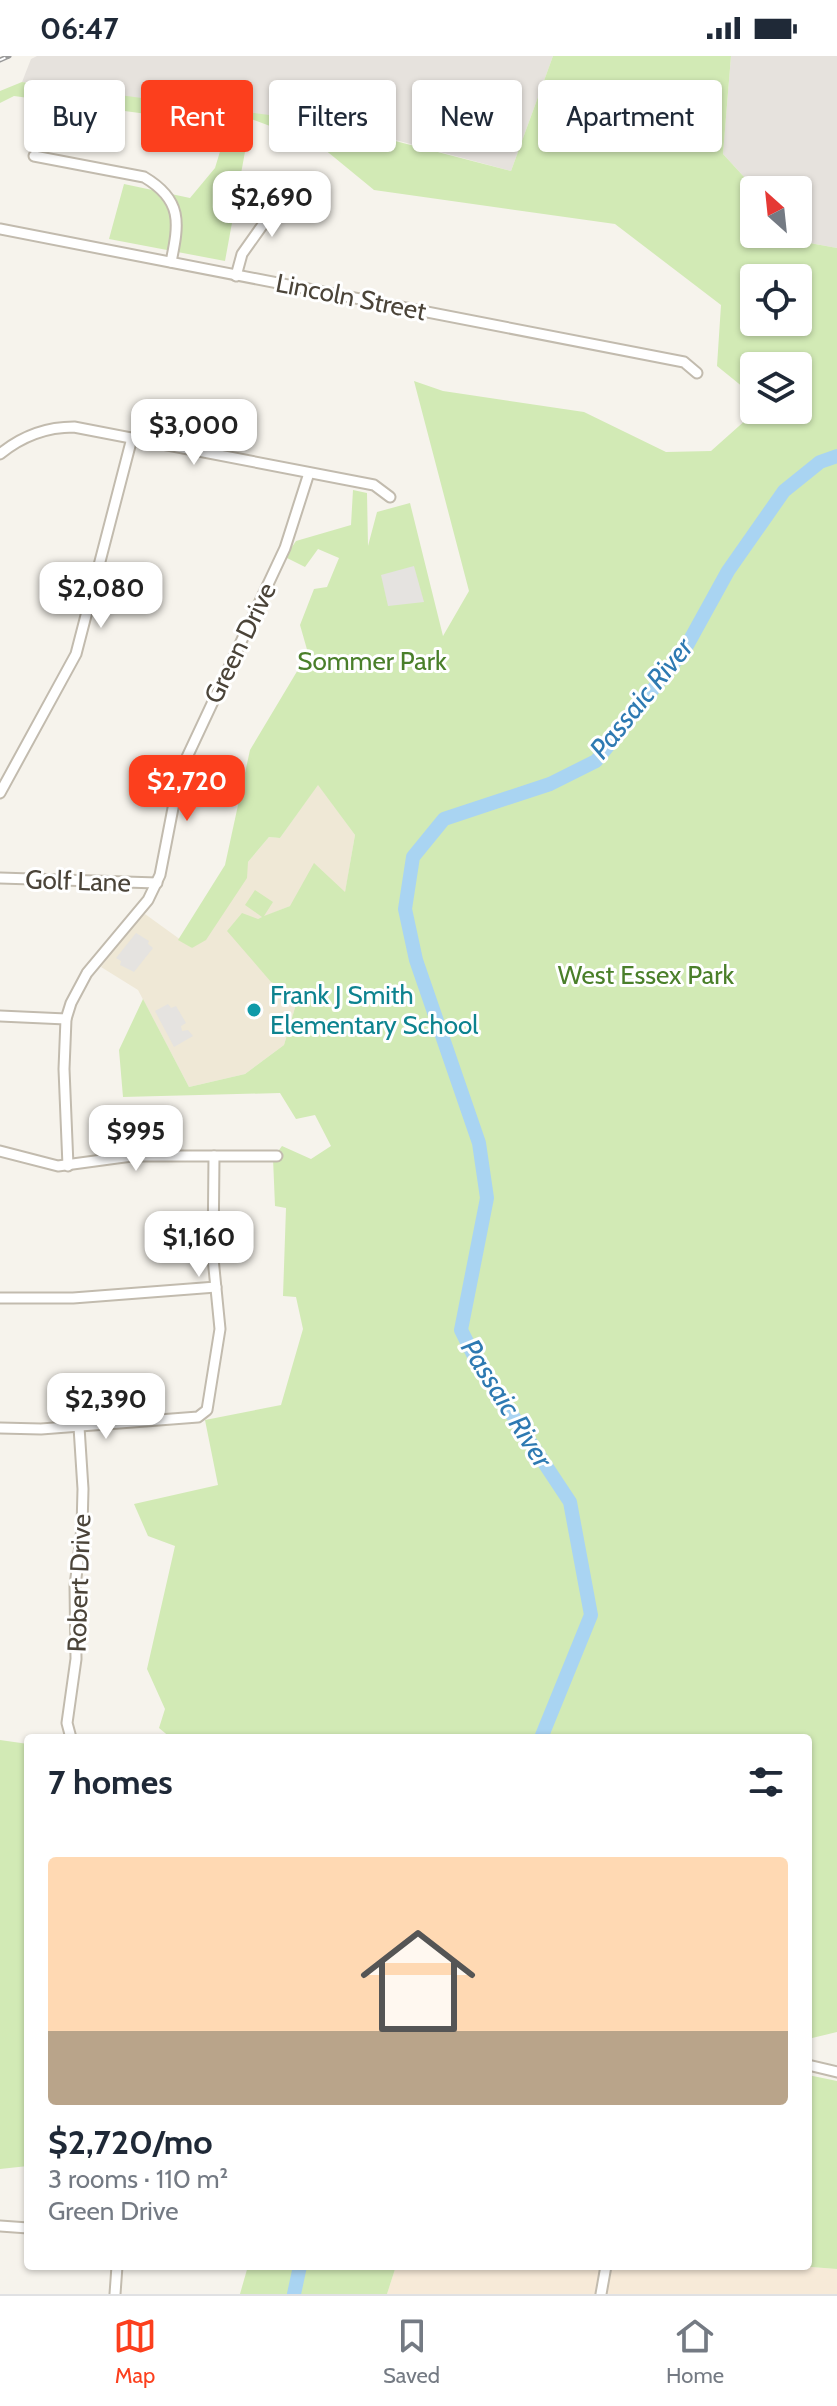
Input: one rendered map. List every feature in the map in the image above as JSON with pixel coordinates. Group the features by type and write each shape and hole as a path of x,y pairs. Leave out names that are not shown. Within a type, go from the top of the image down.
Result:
{"street":[{"path":"34,156 144,177 158,185 170,199 176,214 178,226 171,262"},
{"path":"236,276 242,254 274,209 279,193"},
{"name":"Lincoln Street","path":"0,229 684,362 697,373"},
{"path":"0,454 34,433 63,427 374,485 390,497"},
{"path":"0,793 76,654 132,438"},
{"name":"Green Drive","path":"68,1166 64,1069 66,1019 87,973 130,924 157,883 166,853 180,772 285,548 309,473"},
{"name":"Golf Lane","path":"0,878 157,883"},
{"path":"0,1016 66,1019"},
{"path":"0,1151 43,1163 68,1166 132,1156 277,1156"},
{"path":"0,1428 79,1427 185,1418 207,1410 220,1329 212,1229 214,1156"},
{"path":"0,1298 73,1298 216,1287"},
{"name":"Robert Drive","path":"70,1734 67,1723 76,1659 75,1586 82,1528 83,1458 79,1427"},
{"path":"812,2066 837,2072"},
{"path":"0,2226 24,2228"},
{"path":"115,2294 117,2270"},
{"path":"601,2294 605,2270"}],"shaded area":[{"path":"37,56 553,56 544,80 538,80 538,97 522,141 522,80 412,80 412,144 396,140 396,80 269,80 269,117 253,114 253,80 141,80 141,99 125,96 125,80 22,82 31,59"},
{"path":"731,56 837,56 837,248 812,243 812,176 743,176 723,154"},
{"path":"440,152 518,152 511,171"},
{"path":"414,566 424,602 388,606 381,575"},
{"path":"318,784 355,835 345,893 290,906 258,919 271,982 299,994 284,1045 245,1074 189,1087 138,990 101,967 145,914 192,948 248,862 269,837 280,838"},
{"path":"136,933 149,941 153,948 134,972 120,965 121,961 116,958"},
{"path":"168,1004 171,1008 176,1006 186,1023 181,1026 182,1031 188,1030 193,1036 174,1047 155,1011"},
{"path":"837,2269 837,2294 387,2294 395,2270"}],"green space":[{"path":"553,56 731,56 723,154 743,176 740,176 740,248 812,248 812,243 837,248 837,2032 812,2038 812,1734 166,1734 159,1728 165,1709 147,1669 175,1546 148,1536 134,1504 218,1485 205,1420 281,1405 303,1329 296,1297 283,1296 286,1208 275,1206 273,1158 282,1146 311,1159 331,1146 315,1115 296,1119 280,1093 123,1097 119,1050 143,999 189,1087 245,1074 284,1045 299,994 271,982 227,931 242,913 258,919 262,917 245,905 255,890 273,902 264,916 290,906 314,863 345,892 355,835 318,785 280,838 269,837 248,862 247,878 206,940 192,948 178,940 225,865 250,750 308,653 300,625 314,589 327,587 339,558 318,549 305,567 285,557 296,541 351,525 353,490 367,493 368,546 377,512 410,503 443,636 469,591 414,381 443,391 584,412 666,452 711,451 741,424 812,424 812,352 740,352 740,385 717,366 721,305 615,224 374,190 328,152 396,152 396,141 412,145 412,152 438,152 511,171 518,152 522,152 522,141 538,97 538,152 722,152 722,80 544,80"},
{"path":"22,82 24,97 14,96 0,103 0,91"},
{"path":"125,96 141,98 141,113 125,111"},
{"path":"253,113 269,115 269,126 253,120"},
{"path":"220,152 245,152 225,261 109,239 124,184 190,198 215,168"},
{"path":"0,1740 24,1743 24,2166 0,2169"},
{"path":"812,2076 837,2081 837,2269 812,2267"},
{"path":"247,2270 395,2270 387,2294 240,2294"}],"waterway":[{"name":"Passaic River","path":"543,1734 591,1615 570,1502 476,1360 461,1330 487,1198 479,1143 416,960 405,909 413,857 444,819 550,784 596,761 685,649 728,571 784,491 820,462 837,456"},
{"name":"Passaic River","path":"294,2294 299,2270"}],"railway":[{"path":"0,60 9,56"}],"place":[{"name":"Frank J Smith Elementary School","path":"254,1010"}],"park label":[{"name":"Sommer Park","path":"372,661"},
{"name":"West Essex Park","path":"646,975"}]}
